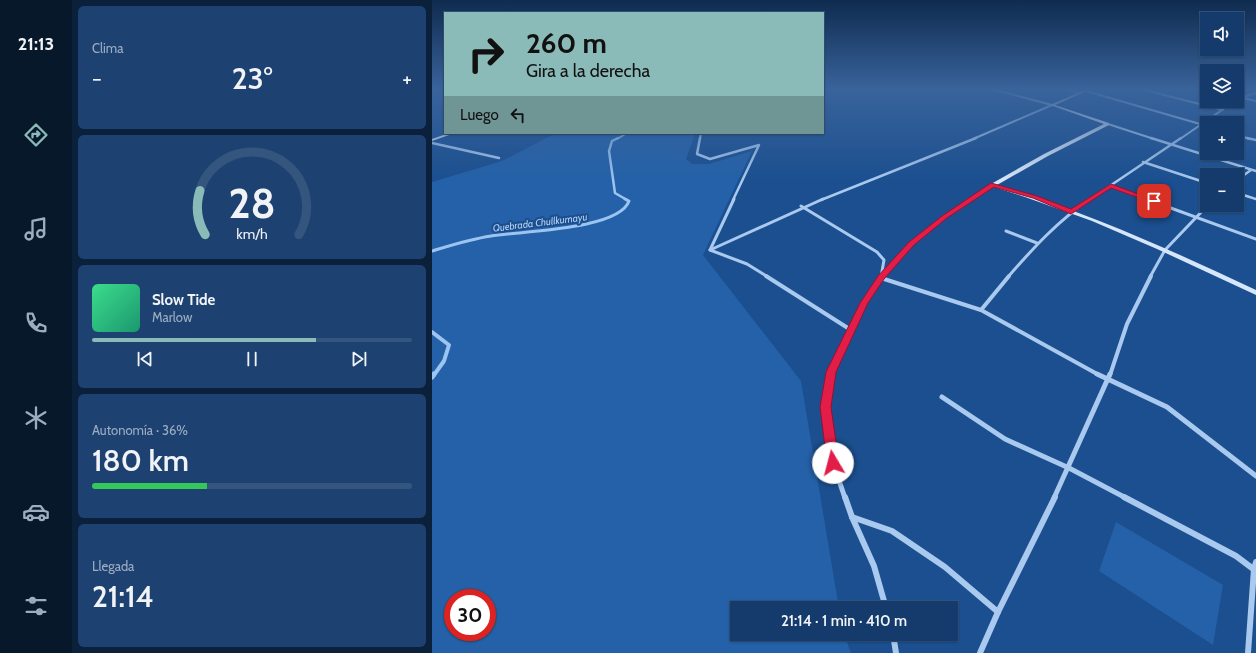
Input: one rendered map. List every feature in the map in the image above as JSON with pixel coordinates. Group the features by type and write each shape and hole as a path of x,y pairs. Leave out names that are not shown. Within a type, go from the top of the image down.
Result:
{"street":[{"path":"710,250 801,206 902,168 1018,119"},
{"path":"1095,119 1256,171"},
{"path":"1186,119 1200,123"},
{"path":"884,601 874,566 852,517 833,463 825,407 831,372 864,303 881,278 911,244 944,217 993,185 1046,155 1108,124"},
{"path":"981,310 1037,244 1071,212 1111,186 1142,162 1200,125"},
{"path":"432,140 449,134"},
{"path":"701,134 697,154 710,159 758,145 710,250"},
{"path":"1244,137 1256,140"},
{"path":"432,143 498,158"},
{"path":"1142,162 1200,181"},
{"path":"1244,175 1251,170"},
{"path":"993,185 1035,197 1115,228 1256,293"},
{"path":"1111,186 1256,239"},
{"path":"1244,195 1256,199"},
{"path":"801,206 877,252 884,260 881,278"},
{"path":"980,653 998,612 1069,468 1108,380 1127,324 1165,250 1201,212"},
{"path":"1006,231 1037,244"},
{"path":"710,250 747,264 851,330"},
{"path":"881,278 981,310 1108,380 1167,407 1256,476"},
{"path":"942,397 1005,439 1069,468 1236,556 1255,568 1248,653"},
{"path":"852,517 892,531 945,567 998,612"},
{"path":"894,641 896,653"}],"shaded area":[{"path":"554,134 695,134 686,159 692,164 709,164 752,151 703,255 801,381 838,601 730,601 730,641 847,641 851,653 432,653 432,182 502,161"},
{"path":"1116,522 1223,585 1213,645 1099,571"}],"waterway":[{"name":"Quebrada Chullkumayu","path":"617,139 625,134"},
{"name":"Quebrada Chullkumayu","path":"618,138 612,141 609,151 615,193 627,200"},
{"name":"Quebrada Chullkumayu","path":"432,251 484,237 567,228 589,224 607,218 621,211 629,201 627,200"},
{"name":"Quebrada Chullkumayu","path":"432,332 449,345 444,361 434,375"}],"route":[{"path":"833,463 825,407 831,372 864,303 881,278 911,244 944,217 993,185 1035,197 1071,212 1111,186 1154,201"}]}
